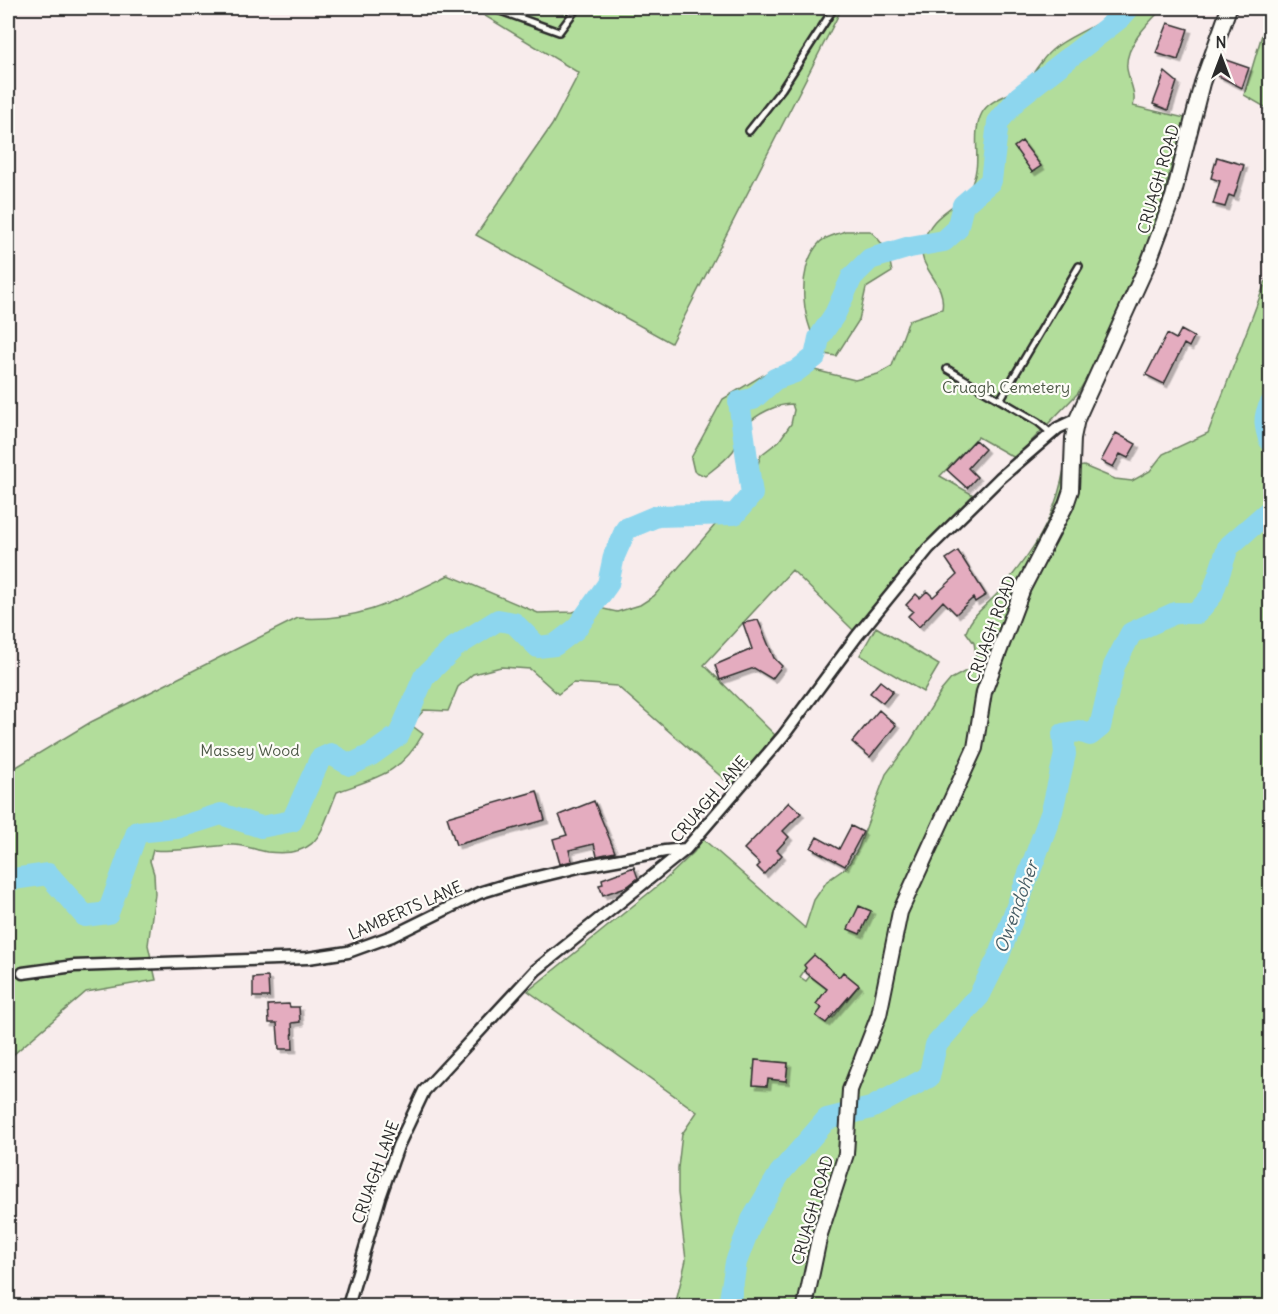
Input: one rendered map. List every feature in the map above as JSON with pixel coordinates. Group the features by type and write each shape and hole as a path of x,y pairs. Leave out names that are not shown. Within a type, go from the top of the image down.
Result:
{"main road":[{"name":"CRUAGH ROAD","path":"805,1306 820,1234 842,1171 850,1090 879,1015 892,940 900,912 975,747 984,692 1023,588 1066,505 1071,490 1073,438 1077,419 1149,261 1173,197 1202,83 1229,8"}],"street":[{"name":"CRUAGH LANE","path":"348,1306 383,1187 398,1146 424,1091 511,994 536,970 686,849 783,736 857,636 928,549 1000,478 1052,434 1077,419"},
{"name":"LAMBERTS LANE","path":"23,973 74,966 308,958 348,952 392,936 479,893 508,884 605,862 686,849"}],"lane":[{"path":"492,8 559,32 577,8"},
{"path":"749,131 782,89 834,8"},
{"path":"1000,400 1079,266"},
{"path":"947,369 1038,422 1052,434"}],"green space":[{"path":"472,8 842,8 671,343 476,235 552,125 579,73"},
{"path":"1117,8 1163,8 1139,35 1129,52 1127,69 1133,92 1133,106 1185,118 1155,226 1095,364 1078,393 1015,458 978,437 940,476 975,496 906,566 854,631 792,570 704,665 775,735 733,787 617,686 573,683 558,694 530,669 501,667 473,674 458,687 448,711 424,710 411,725 423,734 415,747 397,766 376,778 337,792 321,831 316,840 308,846 298,851 285,853 267,852 236,845 173,851 153,850 150,861 154,874 155,894 148,945 156,980 86,992 8,1059 8,772 91,722 298,618 340,617 359,613 394,601 449,575 538,613 573,612 590,606 617,612 640,605 654,596 752,482 761,455 779,441 791,424 794,410 792,404 773,408 761,414 746,426 730,455 705,476 694,471 691,458 723,399 775,368 798,366 855,380 878,374 892,366 909,320 942,309 940,290 923,260 923,242 933,223 960,200 972,184 977,166 977,130 982,113 995,100 1023,85 1052,50 1110,15"},
{"path":"1270,8 1270,110 1244,95"},
{"path":"845,231 870,231 885,249 892,272 866,288 859,320 836,356 824,354 810,330 806,315 804,283 812,254 820,242"},
{"path":"1270,270 1270,1306 675,1306 686,1260 678,1193 678,1168 682,1134 697,1112 528,991 666,879 694,852 703,839 805,928 814,900 827,881 847,867 858,849 886,774 910,742 941,691 951,679 968,670 976,655 974,643 966,632 975,616 997,594 1031,551 1055,505 1064,469 1084,466 1115,479 1132,481 1150,471 1163,454 1208,433","holes":["814,956 839,977 843,972 859,985 833,1018 816,1004 827,989 810,976 806,981 800,977","755,1060 788,1063 786,1081 768,1079 767,1086 753,1085"]},
{"path":"876,627 939,665 923,692 860,655"}],"building":[{"path":"1168,23 1188,29 1178,60 1156,53"},
{"path":"1220,58 1249,68 1242,88 1215,74"},
{"path":"1165,72 1177,82 1168,110 1153,104"},
{"path":"1022,141 1041,166 1032,172 1014,147"},
{"path":"1217,157 1244,165 1234,197 1229,195 1225,207 1213,204 1220,181 1211,178"},
{"path":"1181,330 1194,337 1189,347 1184,344 1164,384 1146,375 1167,334 1176,339"},
{"path":"1116,433 1136,444 1128,458 1120,454 1113,467 1101,461"},
{"path":"975,440 985,449 968,468 977,477 967,488 947,470"},
{"path":"958,551 986,595 975,602 973,598 956,614 943,601 919,627 908,616 913,611 906,605 916,594 920,598 927,591 933,597 957,575 946,559"},
{"path":"758,620 774,658 782,666 772,679 754,668 720,680 715,665 752,649 743,623"},
{"path":"880,681 893,691 883,703 870,693"},
{"path":"879,710 896,725 870,757 852,742"},
{"path":"537,791 545,820 456,845 447,817"},
{"path":"594,801 615,852 597,856 594,844 569,850 572,861 560,864 553,839 567,835 559,815"},
{"path":"789,802 801,813 783,831 789,837 777,850 782,855 764,874 757,867 760,864 744,849"},
{"path":"851,826 863,832 845,866 811,848 817,837 839,849"},
{"path":"634,867 638,878 628,886 603,895 599,885 603,884 602,879"},
{"path":"859,906 871,911 860,934 848,929"},
{"path":"814,955 839,977 843,972 859,985 826,1023 816,1016 822,1008 816,1004 827,989 804,971 806,968 804,965"},
{"path":"268,977 269,997 253,997 253,978"},
{"path":"289,1004 290,1007 299,1007 300,1022 292,1023 293,1049 279,1049 277,1023 269,1023 268,1005"},
{"path":"755,1060 788,1063 786,1081 768,1079 767,1086 753,1085"}],"waterway":[{"path":"13,879 48,874 85,916 108,913 137,832 177,828 221,814 261,827 292,821 320,759 331,754 350,765 371,755 399,735 424,677 455,647 498,620 514,623 538,647 555,645 576,629 608,584 614,556 626,529 657,516 735,514 752,494 739,402 753,399 775,379 795,372 815,357 819,338 835,314 852,277 870,259 910,247 944,241 957,229 963,205 991,181 998,122 1019,97 1121,17 1129,8"},
{"name":"Owendoher","path":"1270,405 1266,414 1270,441"},
{"name":"Owendoher","path":"729,1306 736,1262 752,1220 780,1173 827,1119 871,1108 929,1077 936,1045 979,996 998,958 1052,811 1065,754 1063,734 1079,731 1090,735 1100,727 1114,666 1131,633 1175,613 1197,613 1212,595 1228,547 1270,510"},
{"path":"8,883 13,879"}],"park label":[{"name":"Cruagh Cemetery","path":"1006,387"},
{"name":"Massey Wood","path":"250,750"}]}
